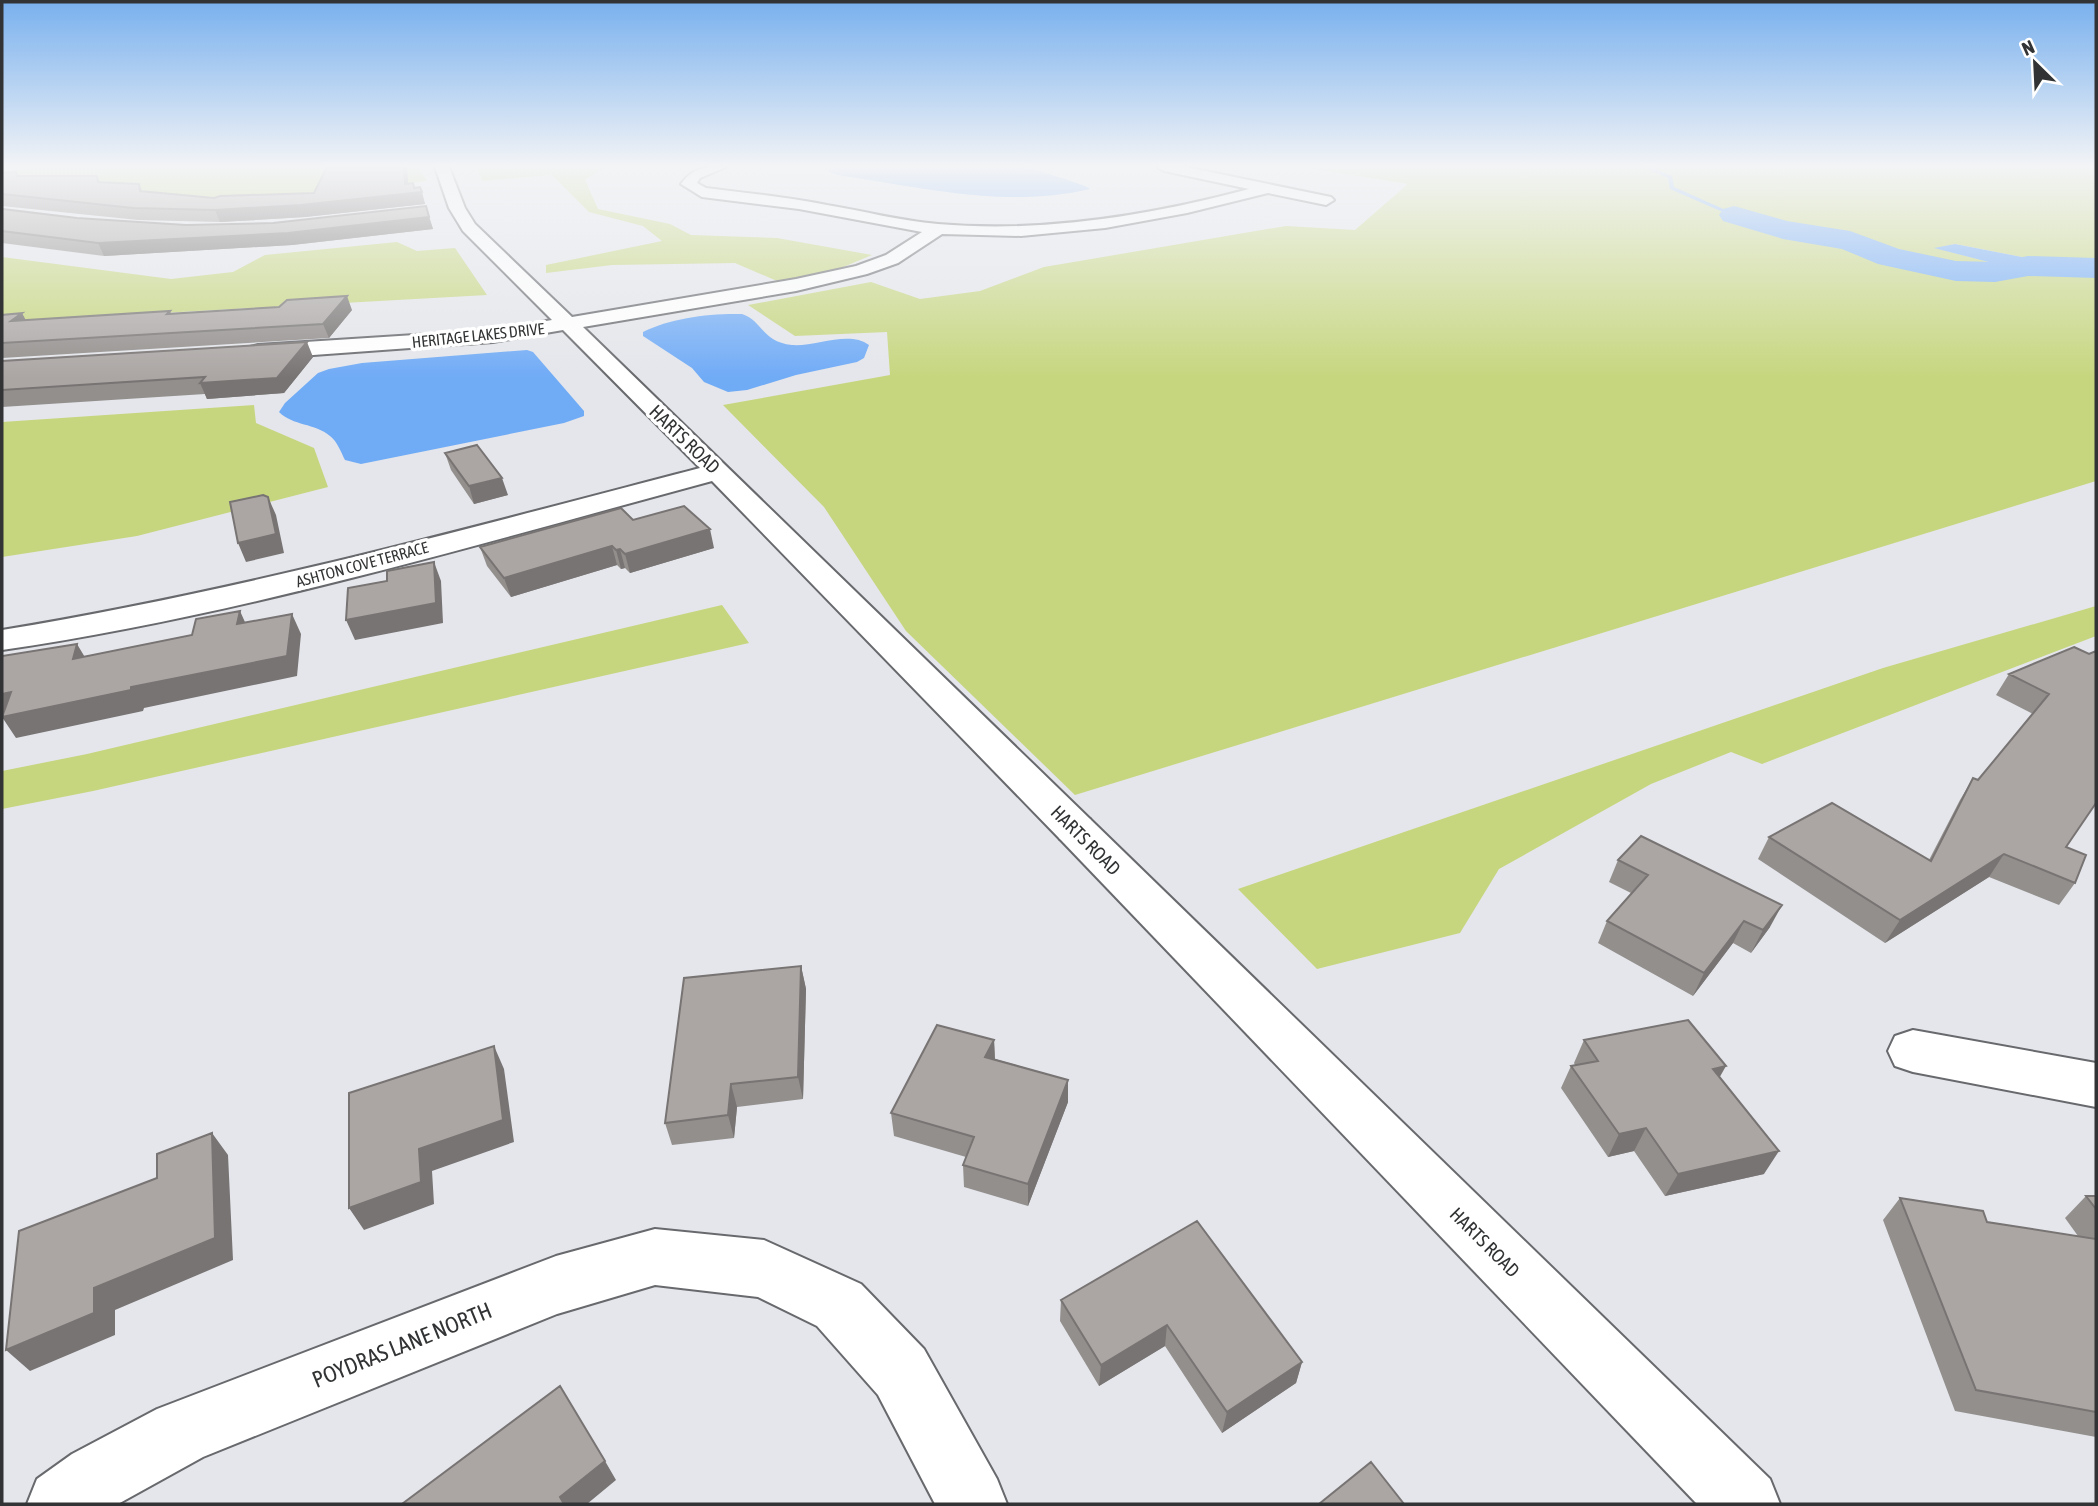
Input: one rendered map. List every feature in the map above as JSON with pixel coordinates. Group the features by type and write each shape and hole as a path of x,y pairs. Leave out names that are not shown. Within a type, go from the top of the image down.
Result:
{"street":[{"name":"HARTS ROAD","path":"479,237 718,471 1745,1504"},
{"name":"HERITAGE LAKES DRIVE","path":"237,354 458,339 568,325 828,279 892,259 926,237"},
{"name":"ASHTON COVE TERRACE","path":"2,640 120,621 257,592 718,471"},
{"path":"1913,1051 2096,1085"},
{"name":"POYDRAS LANE NORTH","path":"62,1504 96,1478 181,1433 556,1284 654,1257 764,1269 839,1305 901,1372 972,1504"}],"green space":[{"path":"657,237 777,238 872,255 829,273 777,281 735,263 612,265 546,273 546,265 662,241"},
{"path":"1219,237 2096,237 2096,264 2027,258 1955,244 1936,248 2020,270 2096,271 2096,481 1075,795 906,631 824,507 723,405 890,375 887,332 795,336 748,305 871,282 920,299 980,291 1044,267"},
{"path":"397,242 417,251 455,248 487,295 2,322 2,257 171,279 233,272 265,255"},
{"path":"254,405 256,423 314,448 328,487 137,536 2,557 2,422"},
{"path":"722,605 749,643 93,791 2,809 2,771 87,754"},
{"path":"2096,606 2096,636 1762,764 1731,752 1651,784 1499,869 1460,933 1317,969 1238,889 1883,668"}],"water":[{"path":"1955,244 2027,258 2096,264 2096,271 2020,270 1934,248"},
{"path":"717,314 742,314 754,321 774,340 782,343 801,345 852,339 869,345 864,358 857,362 796,375 747,390 728,392 704,382 692,368 643,336 643,332 678,320"},
{"path":"527,350 533,352 584,411 584,416 564,423 361,464 345,460 335,441 324,432 291,420 279,412 285,403 318,373 329,369 362,363"}],"building":[{"path":"52,237 207,237 98,243"},
{"path":"347,296 323,324 2,343 2,315 22,313 11,321 170,311 167,314 279,307 287,300"},
{"path":"307,342 277,378 200,383 205,377 2,390 2,361"},
{"path":"477,445 502,478 469,486 445,453"},
{"path":"263,495 268,497 276,534 238,543 230,502"},
{"path":"684,506 710,529 625,554 612,546 504,578 480,547 621,508 633,520"},
{"path":"434,562 436,603 346,620 348,588 387,581 387,571"},
{"path":"240,611 237,624 292,614 287,656 131,687 131,690 2,717 11,692 2,694 2,656 77,644 73,659 192,635 196,619"},
{"path":"2074,647 2089,654 2096,651 2096,803 2066,847 2086,855 2075,883 2004,854 1900,920 1769,837 1832,803 1931,861 1973,778 1978,780 2049,694 2009,674"},
{"path":"1641,836 1782,905 1763,930 1744,921 1704,973 1607,921 1648,875 1618,860"},
{"path":"801,966 798,1077 731,1084 728,1115 665,1123 684,978"},
{"path":"1688,1020 1726,1066 1713,1069 1779,1151 1678,1174 1646,1128 1619,1134 1571,1066 1598,1061 1584,1040"},
{"path":"937,1025 994,1040 985,1057 1068,1080 1028,1184 963,1165 974,1137 891,1113"},
{"path":"494,1046 503,1120 419,1149 421,1182 349,1208 349,1093"},
{"path":"212,1133 215,1238 94,1288 94,1313 6,1350 19,1231 157,1178 157,1154"},
{"path":"2086,1196 2096,1196 2096,1209"},
{"path":"1900,1198 1983,1211 1987,1222 2096,1239 2096,1412 1976,1390"},
{"path":"1197,1221 1302,1362 1227,1412 1167,1325 1101,1365 1061,1300"},
{"path":"560,1386 605,1461 560,1497 564,1504 402,1504"},
{"path":"1371,1462 1404,1504 1319,1504"}],"waterway":[{"path":"1827,237 1850,241 1890,257 1956,271 1995,272 2028,266 2096,268"}]}
